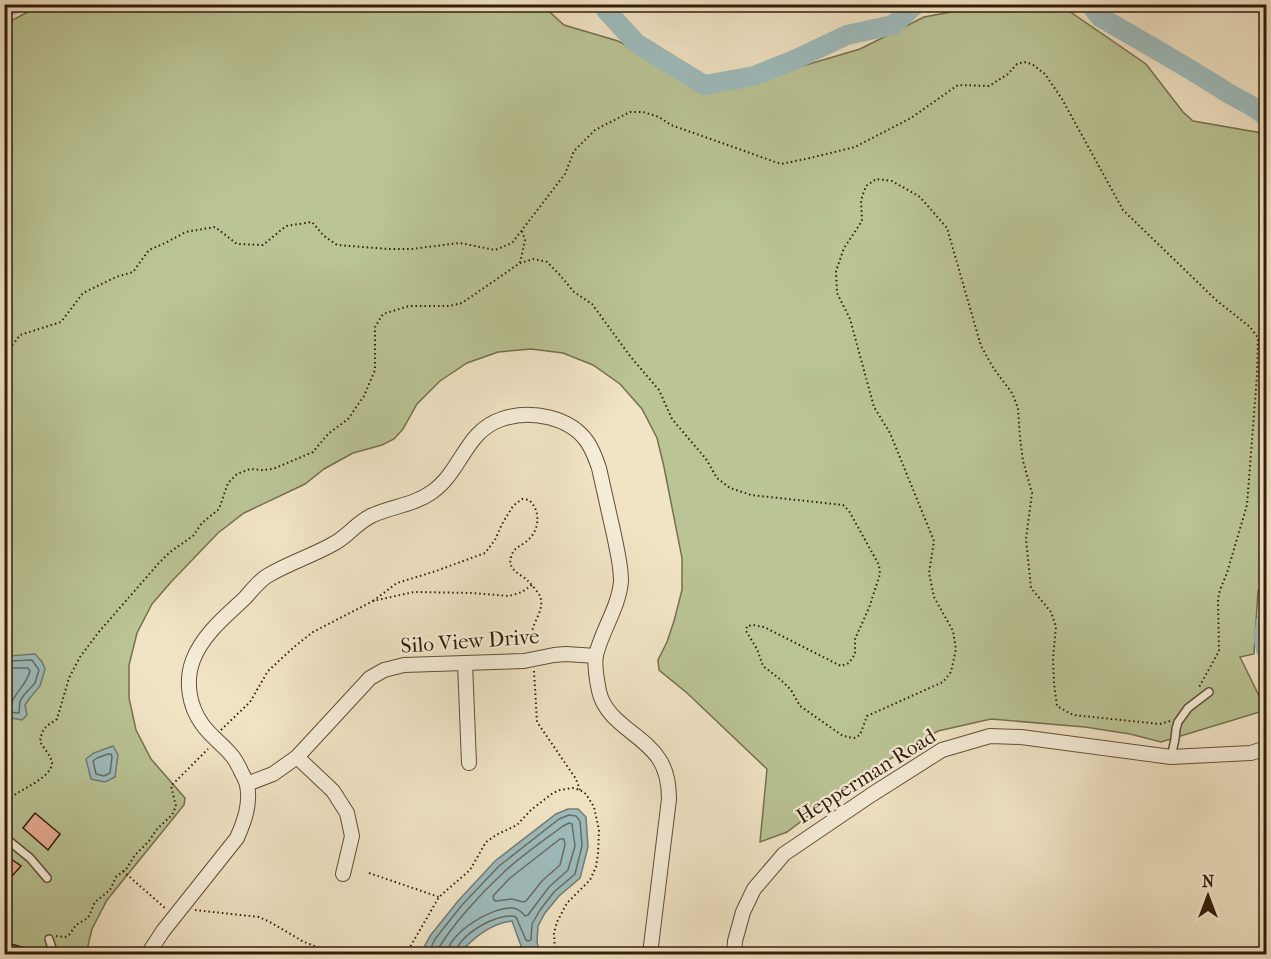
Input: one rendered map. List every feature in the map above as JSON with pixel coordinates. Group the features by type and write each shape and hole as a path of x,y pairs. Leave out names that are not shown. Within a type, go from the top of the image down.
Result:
{"street":[{"path":"148,954 163,931 237,838 244,824 247,808 247,784 234,758 202,724 191,700 189,678 193,659 205,638 265,577 290,563 334,544 372,515 418,500 434,491 453,471 474,436 488,425 501,419 530,415 559,420 575,429 587,441 599,468 618,556 621,581 618,596 596,656 600,694 606,707 615,718 649,747 659,759 669,784 650,954"},
{"name":"Silo View Drive","path":"247,784 273,774 297,757 370,678 384,670 404,664 524,661 566,654 596,656"},
{"path":"465,663 469,763"},
{"name":"Hepperman Road","path":"734,954 743,912 754,889 784,854 942,750 990,736 1171,757 1251,753 1266,748"},
{"path":"297,757 333,791 347,813 352,836 343,874"}],"lane":[{"path":"1171,757 1178,722 1188,708 1209,692"},
{"path":"4,837 30,858 47,878"},
{"path":"52,954 53,937"}],"path":[{"path":"4,356 20,335 61,322 83,293 116,277 133,272 149,250 186,232 215,227 237,244 263,245 286,226 312,222 324,236 337,245 411,249 460,243 495,250 512,243 522,231 565,174 574,151 596,130 630,112 643,112 658,117 670,125 781,164 855,147 911,118 958,85 989,86 1008,74 1017,64 1024,62 1032,64 1045,74 1062,99 1124,210 1215,300 1250,327 1258,338 1247,506 1218,599 1219,651 1197,690"},
{"path":"4,803 49,771 52,763 40,742 41,735 43,729 57,719 69,678 86,650 158,564 170,552 193,536 202,523 219,509 228,483 243,471 273,469 314,452 328,434 348,419 364,396 375,370 375,327 383,314 409,306 449,306 462,303 520,263 534,259 547,262 574,292 592,304 630,356 659,390 672,419 706,459 717,478 730,488 751,495 843,505 849,511 879,565 880,574 869,608 855,639 855,654 849,663 841,666 764,627 747,626 747,631 763,666 782,680 800,705 843,736 854,738 860,735 867,716 943,682 951,672 956,648 953,631 934,597 929,573 933,541 890,433 874,407 850,319 837,293 836,271 844,248 862,221 861,201 866,186 876,179 892,181 920,197 948,228 981,346 994,369 1012,393 1018,408 1023,461 1032,493 1026,539 1031,588 1050,612 1056,627 1053,658 1058,706 1072,716 1160,724 1168,722 1176,714"},
{"path":"520,263 525,240 522,231"},
{"path":"218,733 250,702 268,671 306,636 373,602 397,583 485,553 495,540 510,510 522,499 529,500 535,506 538,519 530,537 514,550 510,563 513,569 531,585 541,601 540,612 531,635 532,652"},
{"path":"373,602 414,592 509,596 522,592 531,585"},
{"path":"534,667 537,722 576,779 580,790"},
{"path":"53,937 69,935 76,925 89,916 95,902 110,890 116,877 174,812 176,806 171,786 212,744"},
{"path":"406,954 439,897 470,870 486,842 517,825 531,810 553,793 567,788 580,790 591,799 599,830 598,854 593,874 583,888 567,903 557,922 554,933 555,954"},
{"path":"123,871 169,912"},
{"path":"369,873 439,897"},
{"path":"190,908 259,917 304,942 333,953 382,954"},
{"path":"489,954 495,952 501,954"}],"green space":[{"path":"43,4 542,5 564,25 618,41 679,73 700,93 742,84 860,49 924,17 967,9 1066,9 1146,64 1183,112 1193,121 1262,133 1266,138 1266,577 1258,591 1254,654 1240,657 1266,710 1161,742 1130,734 1085,727 991,719 938,731 861,776 787,832 760,842 767,769 687,693 659,670 658,660 667,642 682,590 682,558 657,438 642,409 620,384 593,365 563,353 531,349 498,352 467,363 440,381 417,404 403,429 394,439 382,445 353,453 324,469 305,484 244,513 218,533 152,604 137,633 129,665 129,698 136,730 151,759 185,798 184,805 107,900 92,929 86,954 5,954 5,24"}],"water":[{"path":"4,653 8,656 35,654 45,669 40,686 25,705 27,715 22,720 5,716"},
{"path":"113,746 118,755 115,777 105,782 91,779 86,759 94,753"},
{"path":"568,809 578,809 586,817 588,847 580,878 559,896 538,926 537,942 540,954 524,954 512,921 489,929 476,937 458,954 422,954 430,936 495,861 556,814"}],"building":[{"path":"35,813 60,834 48,850 23,828"},
{"path":"4,854 21,866 4,885"},
{"path":"4,942 39,952 38,954 4,954"}],"waterway":[{"path":"4,8 14,4"},
{"path":"605,4 606,10 636,43 704,85 754,76 847,35 893,25 916,4"},
{"path":"1090,4 1100,17 1253,107 1266,117"},
{"path":"1266,621 1264,640 1266,650"}]}
